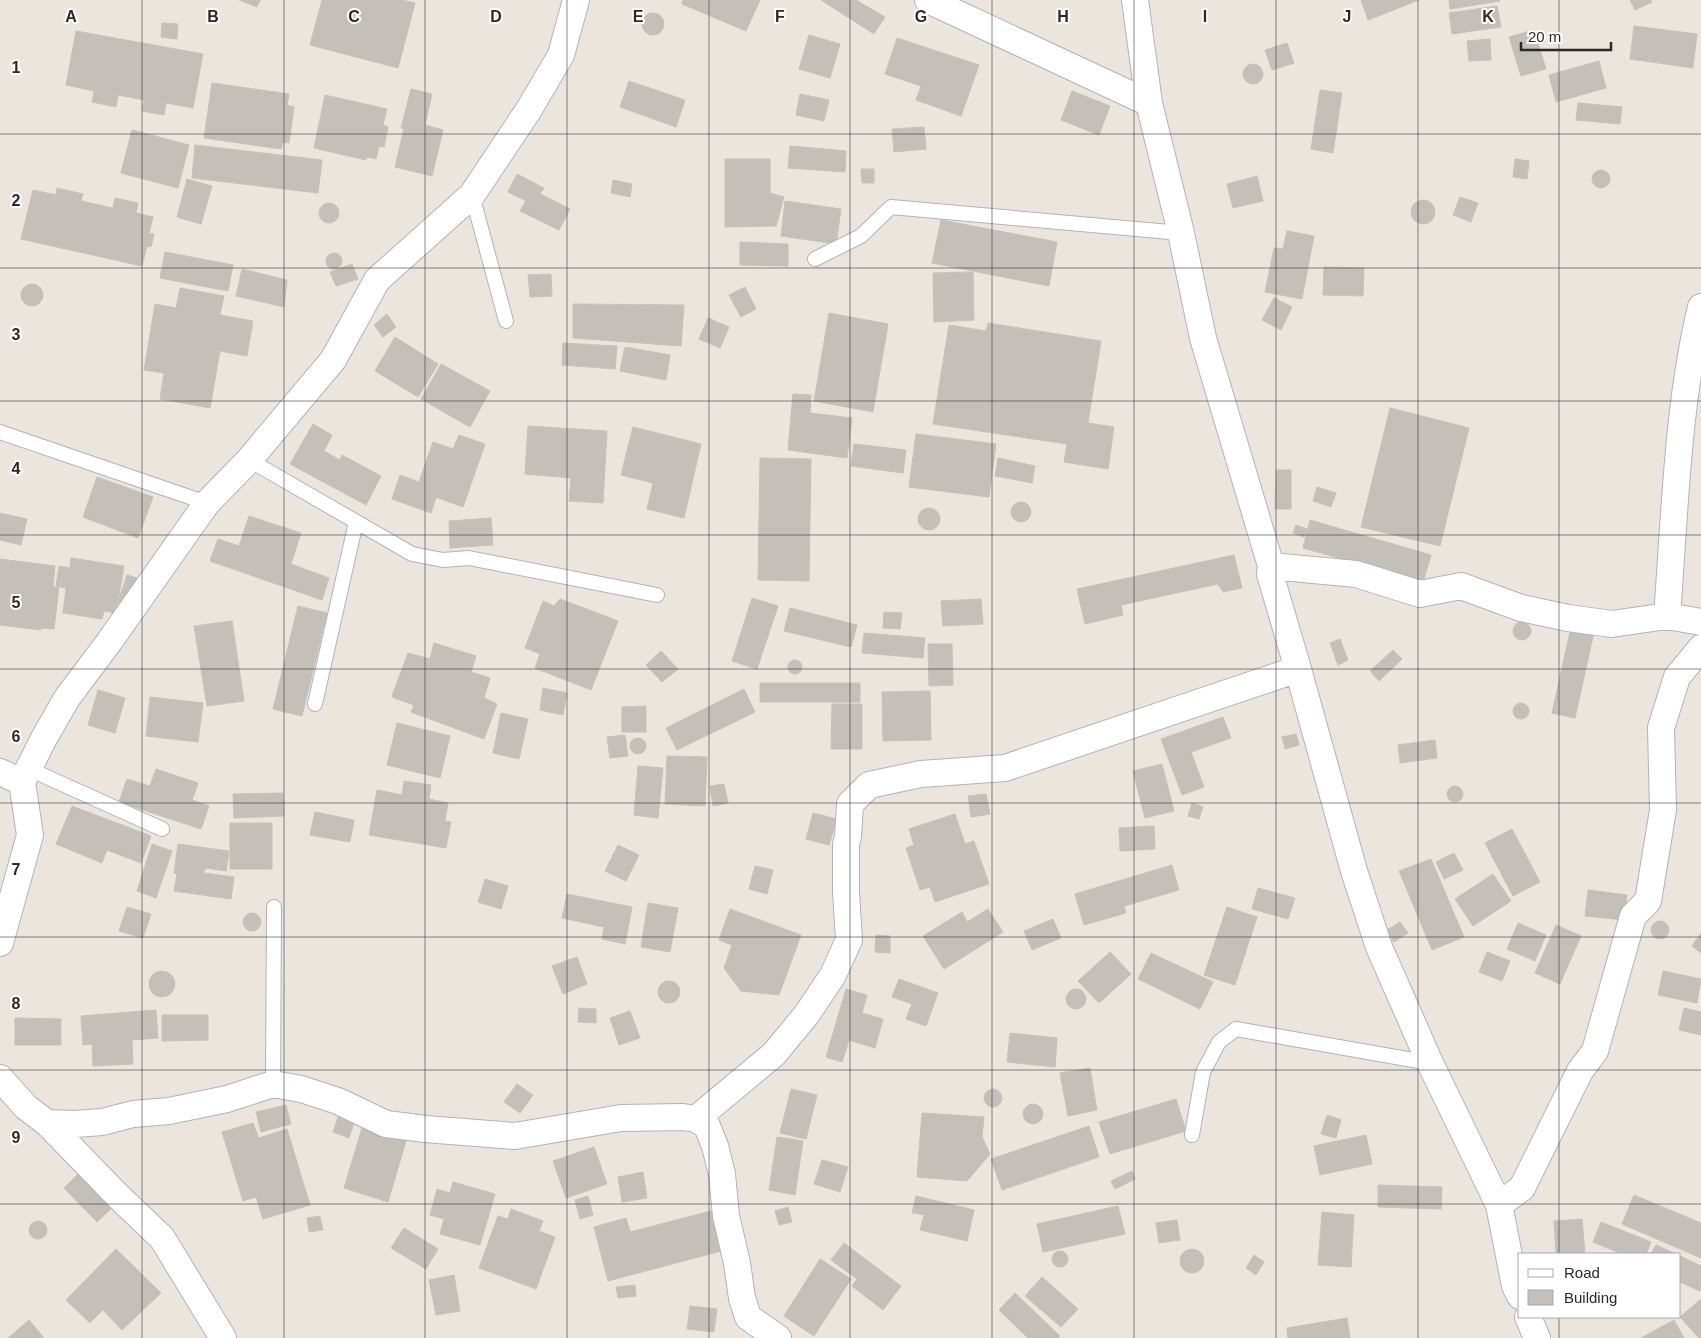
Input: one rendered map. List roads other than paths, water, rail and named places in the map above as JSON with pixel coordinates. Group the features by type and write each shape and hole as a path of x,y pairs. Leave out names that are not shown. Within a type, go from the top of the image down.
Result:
{"street":[{"path":"0,943 30,835 17,774 67,698 207,503 249,460 333,360 377,280 472,195 528,111 561,55 576,0"},
{"path":"928,0 1149,103"},
{"path":"1135,0 1149,103 1181,233 1203,338 1271,566 1270,574 1354,872 1379,947 1430,1063 1499,1205 1515,1286 1518,1292"},
{"path":"1667,616 1682,423 1701,307"},
{"path":"1271,566 1356,574 1420,594 1461,586 1521,608 1603,623 1612,624 1667,616 1701,622"},
{"path":"1499,1205 1522,1188 1580,1071 1595,1051 1633,916 1648,901 1663,810 1661,728 1677,677 1701,648"},
{"path":"696,1119 774,1054 807,1014 834,975 849,940 846,844 850,804 869,785 921,774 1005,768 1298,669"},
{"path":"0,1078 26,1108 47,1123 162,1238 223,1338"},
{"path":"47,1123 76,1124 102,1122 133,1114 169,1112 227,1099 273,1084 301,1089 338,1101 386,1124 425,1130 515,1136 621,1118 696,1119 707,1126 715,1146 722,1174 726,1216 737,1263 744,1327 778,1338"},
{"path":"1528,1318 1537,1338"}],"lane":[{"path":"472,195 506,321"},
{"path":"815,259 861,236 891,208 1181,233"},
{"path":"0,432 207,503"},
{"path":"249,460 412,554 443,560 469,558 657,595"},
{"path":"315,704 356,522"},
{"path":"17,774 162,829"},
{"path":"273,1084 274,907"},
{"path":"1192,1135 1202,1072 1219,1042 1236,1029 1430,1063"}]}
